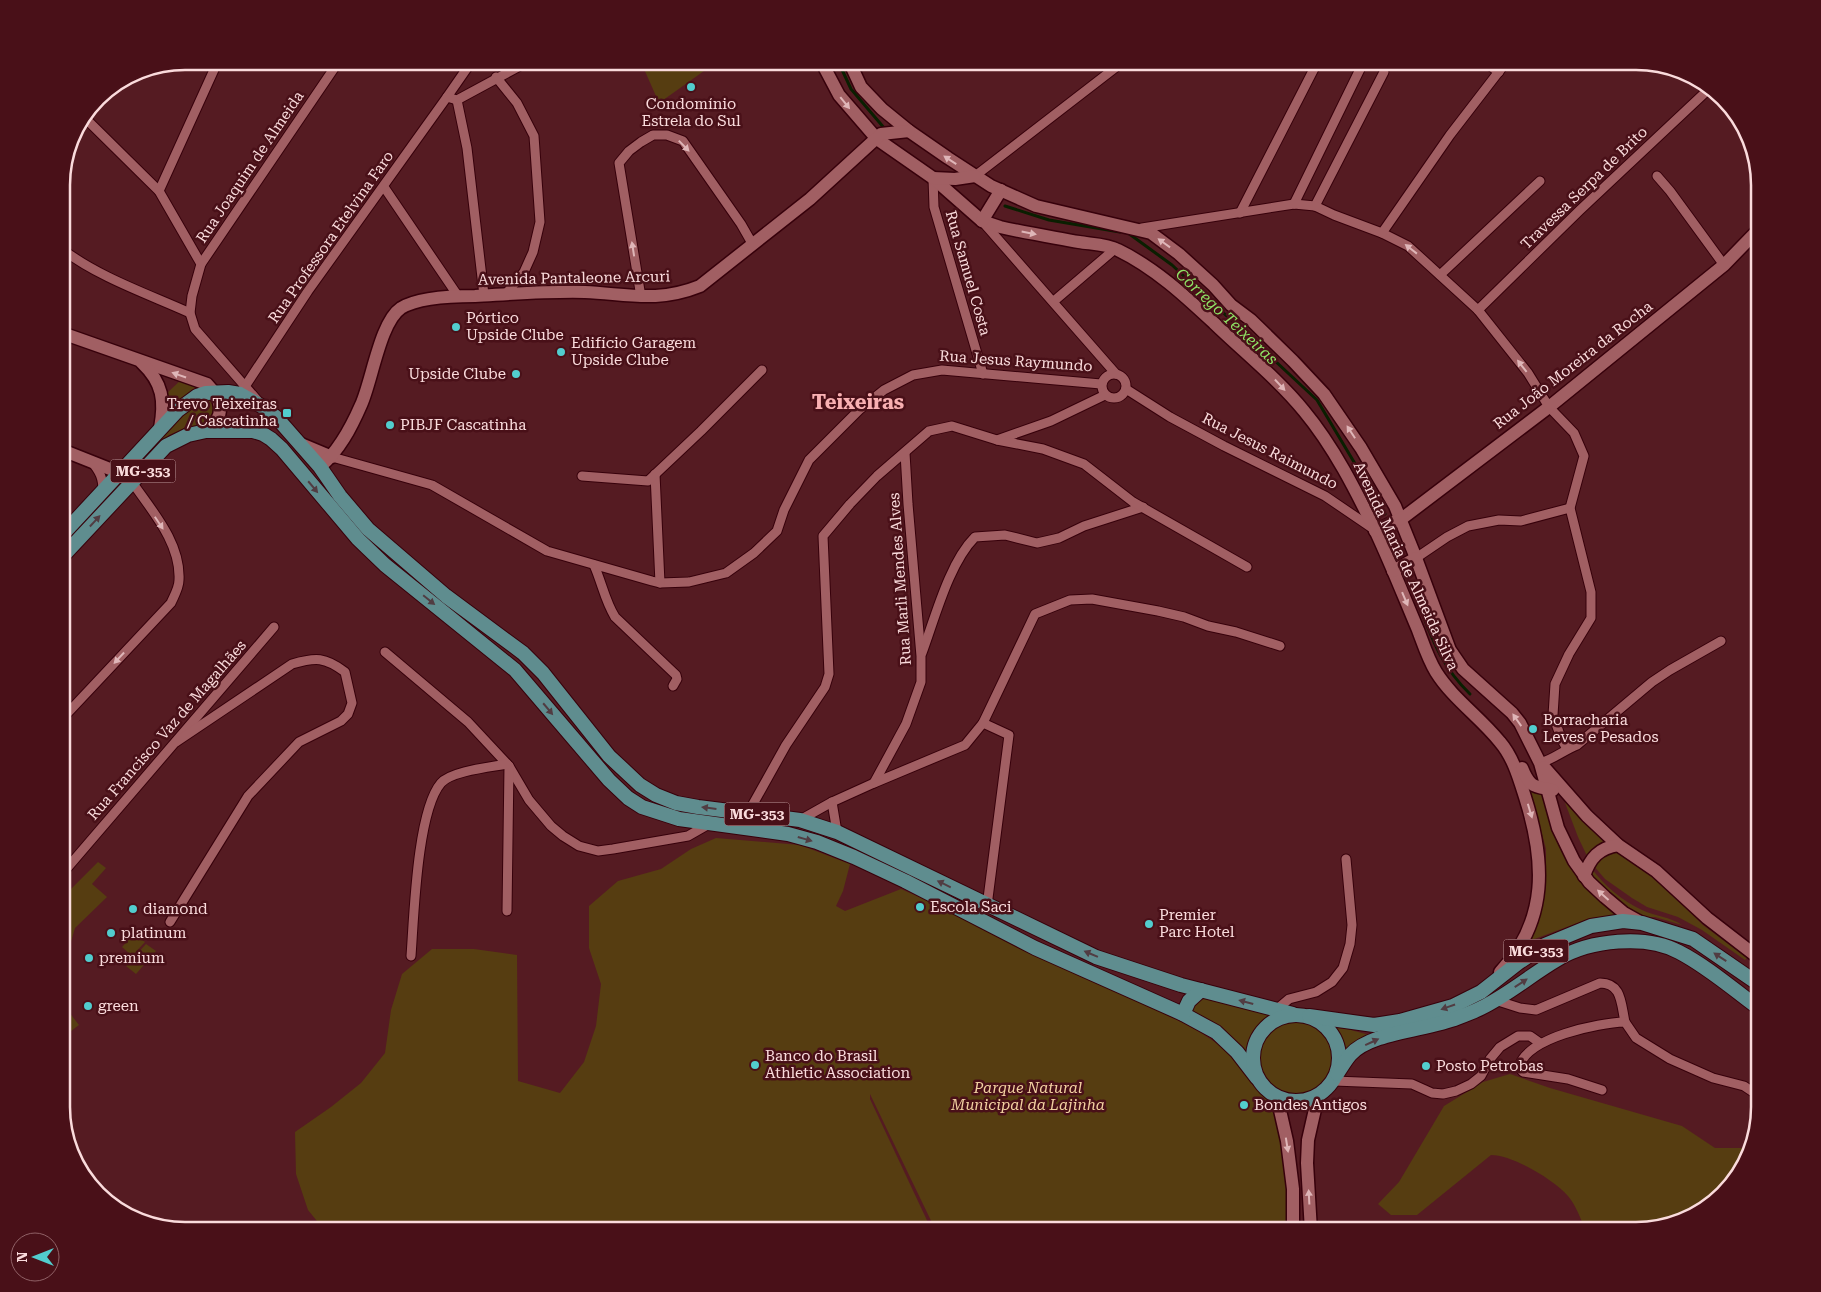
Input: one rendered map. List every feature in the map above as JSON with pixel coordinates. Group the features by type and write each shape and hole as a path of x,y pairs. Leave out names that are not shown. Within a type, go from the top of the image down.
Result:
{"main road":[{"name":"Avenida Maria de Almeida Silva","path":"826,70 839,95 877,139 933,178 982,221 1009,229 1116,248 1162,277 1194,304 1275,379 1304,410 1338,461 1375,530 1434,670 1457,698 1501,742 1509,754 1534,824 1538,844 1540,875 1534,911 1524,937 1510,961 1481,992"},
{"name":"Avenida Maria de Almeida Silva","path":"853,70 861,87 882,109 909,131 975,176 1036,206 1151,233 1180,254 1232,305 1251,320 1324,394 1361,448 1400,519 1450,650 1463,669 1512,713 1520,723 1540,763 1558,828 1574,861 1584,876 1605,897 1624,913 1642,923"},
{"path":"877,139 882,134 909,131"},
{"name":"Avenida Pantaleone Arcuri","path":"320,467 337,450 362,404 389,320 400,309 414,302 458,296 584,292 641,297 681,293 700,286 810,199 877,139"},
{"path":"933,178 955,180 975,176"},
{"path":"982,221 1001,190"},
{"name":"Rua João Moreira da Rocha","path":"1400,519 1549,407 1724,265 1751,237"},
{"path":"70,336 207,384 219,398 220,413 212,431"},
{"path":"141,362 154,374 158,382 163,406 160,428"},
{"name":"MG-353","path":"70,526 178,410 197,396 214,391 243,390 277,418 301,444 368,530 446,596 523,652 609,756 640,785 656,795 676,803 800,820 837,832 1096,957 1201,990 1293,1014 1374,1026 1400,1021 1453,1006 1481,992 1545,945 1591,926 1622,921 1642,923 1693,939 1751,979"},
{"path":"212,431 234,426 262,428 279,437 308,467 313,469 320,467"},
{"name":"MG-353","path":"70,548 166,446 188,435 212,431 247,431 262,434 282,449 358,539 385,565 515,670 586,755 628,798 642,807 657,813 710,824 788,834 817,842 854,856 1035,948 1183,1014 1216,1032 1237,1052 1262,1086 1277,1097"},
{"name":"Rua Jesus Raymundo","path":"301,444 332,456"},
{"path":"70,453 120,473"},
{"path":"1375,530 1400,519"},
{"path":"1393,571 1416,558"},
{"path":"1477,718 1487,720 1504,738 1521,765 1527,780 1534,787 1565,792"},
{"path":"1540,763 1587,816 1618,845 1656,871 1706,918 1751,952"},
{"path":"1584,876 1587,866 1593,857 1610,847 1618,845"},
{"name":"MG-353","path":"1318,1096 1335,1078 1351,1054 1377,1039 1447,1022 1481,1008 1560,958 1579,949 1602,943 1654,944 1677,951 1699,963 1751,1003"},
{"path":"1183,1014 1189,1001 1201,990"},
{"path":"1257,1078 1253,1064 1254,1050 1259,1036 1279,1018 1293,1014"},
{"name":"MG-353","path":"1309,1016 1325,1025 1336,1039 1340,1063 1335,1078"},
{"path":"1277,1097 1287,1101 1298,1102 1318,1096 1308,1140 1307,1163 1310,1222"},
{"path":"1277,1097 1287,1141 1293,1189 1293,1222"}],"street":[{"path":"159,191 214,70"},
{"name":"Rua Joaquim de Almeida","path":"190,313 192,296 201,264 333,70"},
{"name":"Rua Professora Etelvina Faro","path":"243,390 308,291 466,70"},
{"path":"448,97 457,100 511,70"},
{"path":"975,176 1112,70"},
{"path":"1240,213 1313,70"},
{"path":"1294,204 1360,70"},
{"path":"1382,233 1450,136 1498,72 1495,70"},
{"path":"1315,206 1384,72"},
{"path":"496,78 517,103 534,136 540,222 533,252 524,272 505,295"},
{"name":"Travessa Serpa de Brito","path":"1478,310 1580,210 1705,93"},
{"path":"457,100 467,148 484,295"},
{"path":"89,122 159,191 201,264"},
{"path":"641,297 619,163 629,151 653,135 667,134 682,141 753,244"},
{"path":"1656,176 1670,191 1724,265"},
{"name":"Rua Samuel Costa","path":"933,178 934,207 983,374"},
{"path":"1440,275 1540,181"},
{"path":"384,187 458,296"},
{"path":"1135,228 1160,226 1294,204 1315,206 1334,216 1382,233 1408,246 1478,310 1528,373 1549,407 1574,433 1584,456 1570,508 1591,592 1591,618 1569,654 1555,684 1553,715 1567,749"},
{"path":"982,221 1116,374 1123,378 1126,385 1122,395 1115,398 1105,395 1051,421 996,440"},
{"path":"1054,301 1116,248"},
{"path":"70,256 96,271 190,313 195,329 243,390"},
{"path":"582,476 648,481 762,370"},
{"name":"Rua Jesus Raymundo","path":"332,456 432,485 547,551 594,566 660,583 689,582 726,573 754,553 777,531 784,510 809,460 859,410 884,390 913,375 942,370 1073,380 1101,384"},
{"path":"1105,395 1101,384 1108,375 1116,374"},
{"name":"Rua Jesus Raimundo","path":"1126,389 1170,417 1325,496 1375,530"},
{"path":"748,813 786,745 825,687 830,674 823,536 877,476 929,431 952,426 996,440 1043,449 1084,464 1133,502 1247,567"},
{"name":"Rua Marli Mendes Alves","path":"874,783 906,724 921,682 921,656 905,453"},
{"path":"92,462 102,477 103,491"},
{"path":"656,474 660,583"},
{"path":"70,710 171,603 179,582 177,555 165,531 132,482"},
{"path":"921,656 955,564 965,547 975,537 1005,535 1038,543 1059,538 1084,526 1144,507"},
{"path":"1416,558 1447,537 1468,526 1499,520 1521,522 1570,508"},
{"path":"594,566 600,578 608,606 615,617 676,675 673,686"},
{"path":"800,820 832,802 965,745 983,723 1035,614 1070,600 1092,599 1158,610 1280,646"},
{"name":"Rua Francisco Vaz de Magalhães","path":"70,865 274,627"},
{"path":"1540,763 1550,760 1577,745 1652,682 1721,641"},
{"path":"385,652 468,722 508,765 529,800 551,826 579,846 598,851 613,849 688,836 710,824"},
{"path":"170,922 248,796 298,742 341,721 348,714 352,703 345,672 330,661 309,659 292,664 176,742"},
{"path":"983,723 1009,736 987,906"},
{"path":"507,911 508,765"},
{"path":"411,956 421,843 429,806 441,782 461,773 508,765"},
{"path":"832,802 837,832"},
{"path":"1276,1010 1289,999 1316,992 1332,982 1342,968 1350,944 1352,926 1346,859"},
{"path":"1494,1000 1520,1008 1536,1010 1600,983 1609,983 1615,987 1620,998 1625,1022 1636,1038 1670,1059 1713,1078 1744,1086 1751,1091"},
{"path":"1602,1090 1568,1079 1523,1072 1519,1067 1521,1062 1540,1043 1576,1030 1608,1023 1625,1022"},
{"path":"1335,1078 1412,1084 1432,1093 1443,1094 1471,1084 1481,1076 1500,1046 1518,1036 1530,1036 1540,1043"}],"green space":[{"path":"645,70 705,70 659,103"},
{"path":"182,379 197,386 180,399 170,411 167,393"},
{"path":"210,397 214,408 206,426 169,435 143,461 140,459 190,407"},
{"path":"1530,789 1545,795 1556,832 1619,915 1591,918 1529,941 1543,903 1546,875 1546,849"},
{"path":"1564,800 1605,843 1588,858 1578,837"},
{"name":"Parque Natural Municipal da Lajinha","path":"716,838 800,845 850,864 843,891 836,906 845,911 901,889 988,928 1200,1032 1236,1059 1263,1091 1274,1111 1286,1155 1290,1222 932,1222 870,1094 870,1099 928,1222 318,1222 308,1210 296,1174 295,1132 361,1083 385,1053 391,1010 402,974 432,949 474,949 517,955 518,1081 560,1093 584,1062 596,1026 601,984 589,948 589,906 618,881 661,869 691,849"},
{"path":"1608,853 1617,853 1623,856 1657,880 1703,925 1747,958 1745,960 1702,930 1678,917 1647,907 1605,879 1593,865"},
{"path":"98,862 106,868 92,884 107,897 75,928 70,945 70,890"},
{"path":"1591,868 1627,902 1647,912 1673,920 1682,925 1655,917 1640,917 1628,912 1591,875"},
{"path":"134,934 145,942 132,956 122,947"},
{"path":"146,944 156,951 136,974 126,966"},
{"path":"1203,993 1290,1014 1271,1023 1259,1034 1254,1049 1252,1069 1186,1015"},
{"path":"70,1013 79,1025 70,1032"},
{"path":"1296,1018 1311,1021 1324,1030 1333,1043 1336,1058 1333,1073 1324,1086 1311,1095 1296,1098 1281,1095 1268,1086 1259,1073 1256,1058 1259,1043 1268,1030 1281,1021"},
{"path":"1333,1025 1369,1035 1342,1056 1341,1040"},
{"path":"1510,1074 1550,1088 1682,1126 1715,1148 1743,1148 1732,1171 1712,1193 1700,1203 1687,1210 1658,1220 1643,1222 1582,1222 1571,1200 1553,1183 1510,1159 1491,1155 1417,1215 1391,1215 1378,1204 1399,1182 1444,1106 1483,1082"}],"waterway":[{"name":"Córrego Teixeiras","path":"842,70 851,89 885,129"},
{"name":"Córrego Teixeiras","path":"1005,206 1049,220 1120,232"},
{"name":"Córrego Teixeiras","path":"1128,233 1172,265 1317,400 1385,514"},
{"name":"Córrego Teixeiras","path":"1416,597 1443,660 1459,683 1470,694"}],"place":[{"name":"Condomínio Estrela do Sul","path":"691,87"},
{"name":"Pórtico Upside Clube","path":"456,327"},
{"name":"Edifício Garagem Upside Clube","path":"561,352"},
{"name":"Upside Clube","path":"516,374"},
{"name":"Trevo Teixeiras / Cascatinha","path":"287,413"},
{"name":"PIBJF Cascatinha","path":"390,425"},
{"name":"Borracharia Leves e Pesados","path":"1533,729"},
{"name":"Escola Saci","path":"920,907"},
{"name":"diamond","path":"133,909"},
{"name":"Premier Parc Hotel","path":"1149,924"},
{"name":"platinum","path":"111,933"},
{"name":"premium","path":"89,958"},
{"name":"green","path":"88,1006"},
{"name":"Banco do Brasil Athletic Association","path":"755,1065"},
{"name":"Posto Petrobas","path":"1426,1066"},
{"name":"Bondes Antigos","path":"1244,1105"}],"district":[{"name":"Teixeiras","path":"858,402"}]}
